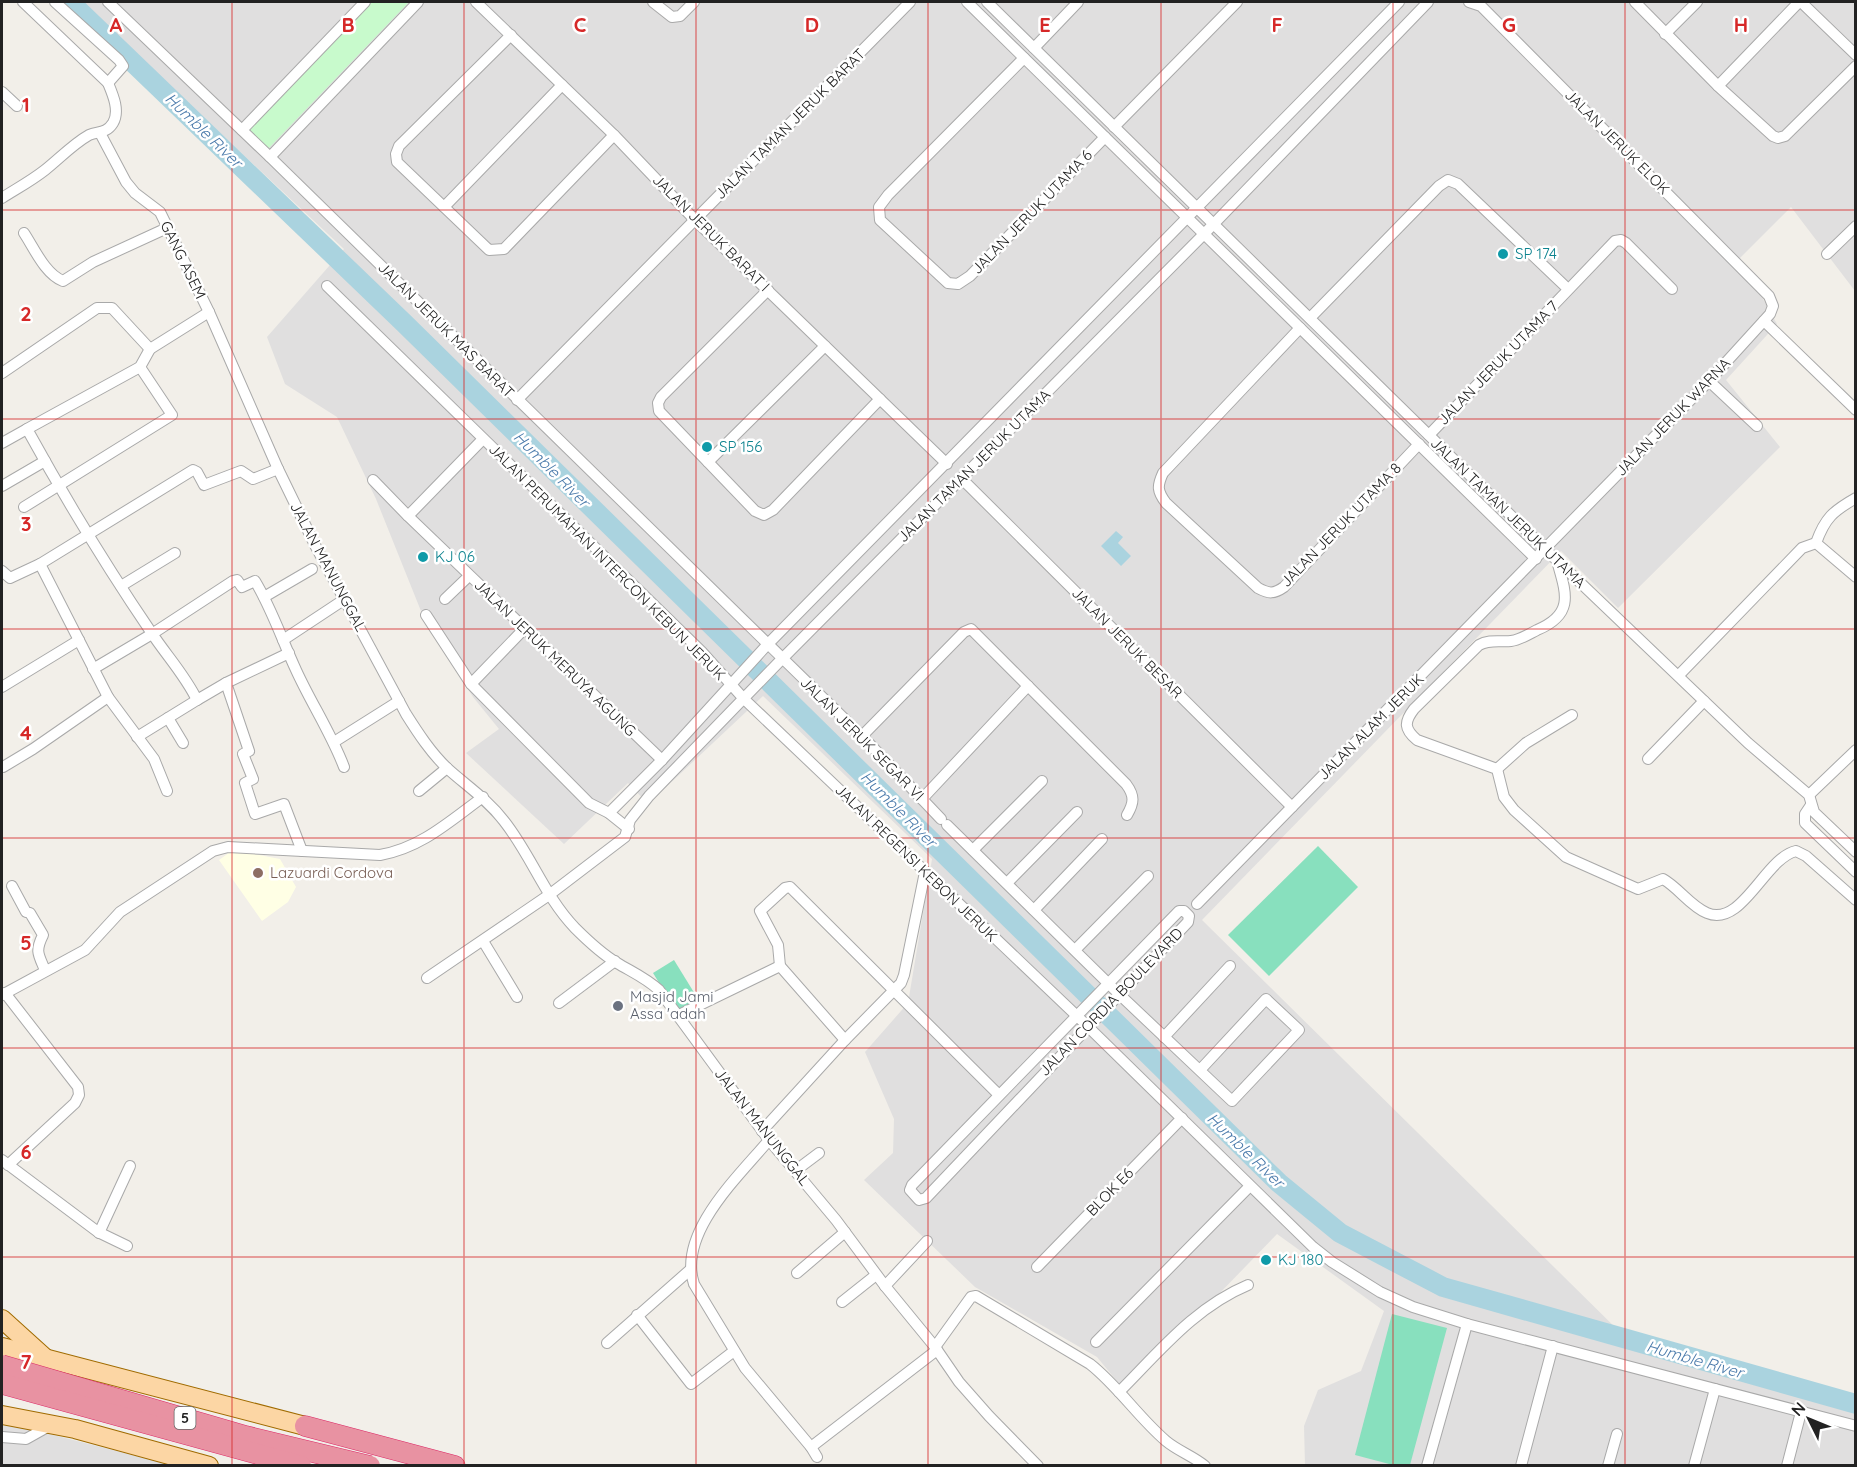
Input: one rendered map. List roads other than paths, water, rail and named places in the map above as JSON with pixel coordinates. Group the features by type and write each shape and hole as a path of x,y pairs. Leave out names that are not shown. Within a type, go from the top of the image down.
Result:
{"highway":[{"name":"5","path":"2,1365 246,1436 370,1466"},
{"name":"5","path":"2,1384 301,1466"},
{"path":"297,1423 455,1466"}],"main road":[{"path":"2,1319 45,1359"},
{"path":"2,1347 297,1423 294,1428 296,1435 289,1466"},
{"path":"2,1415 53,1424 200,1464"}],"street":[{"path":"2,198 43,172 83,139 107,130 115,120 115,101 108,83 23,2"},
{"path":"55,2 123,66 108,83"},
{"name":"JALAN JERUK MAS BARAT","path":"108,2 270,157 779,662"},
{"path":"242,130 365,2"},
{"path":"270,157 417,2"},
{"name":"JALAN JERUK BARAT I","path":"476,2 614,135 695,220 946,464"},
{"path":"653,2 672,17 680,16 694,2"},
{"name":"JALAN TAMAN JERUK BARAT","path":"517,400 910,2"},
{"name":"JALAN TAMAN JERUK UTAMA","path":"967,2 1536,559"},
{"name":"JALAN TAMAN JERUK UTAMA","path":"987,2 1557,561 1810,800 1814,812 1856,852"},
{"path":"1034,48 1078,2"},
{"path":"1114,127 1237,2"},
{"name":"JALAN TAMAN JERUK UTAMA","path":"609,813 662,760 764,649 1399,2"},
{"name":"JALAN TAMAN JERUK UTAMA","path":"427,978 549,895 625,837 630,820 649,796 1204,234 1428,2"},
{"name":"JALAN JERUK ELOK","path":"1469,2 1480,4 1773,301 1770,314 1764,321"},
{"path":"1635,2 1719,86 1773,136 1778,138 1785,136 1856,66"},
{"path":"1665,34 1697,2"},
{"path":"1719,86 1800,2 1856,55"},
{"path":"510,35 399,146 396,154 397,162 489,250 497,251 504,249 614,135"},
{"name":"JALAN JERUK UTAMA 6","path":"1024,58 888,195 879,207 880,220 948,283 958,284 970,276 1105,137"},
{"path":"444,207 562,84"},
{"path":"2,92 14,103 2,109"},
{"name":"GANG ASEM","path":"100,133 126,182 135,193 156,208 209,312"},
{"name":"JALAN JERUK UTAMA 7","path":"1310,318 1439,186 1448,180 1458,184 1569,290 1429,435"},
{"path":"1827,254 1856,226"},
{"path":"24,232 43,263 63,281 93,262 167,228"},
{"path":"1569,290 1615,241 1621,240 1672,289"},
{"name":"JALAN PERUMAHAN INTERCON KEBUN JERUK","path":"327,286 702,652 744,699"},
{"path":"768,290 661,397 658,403 659,411 755,510 764,515 773,510 880,399"},
{"path":"2,373 97,308 105,306 112,308 150,349"},
{"path":"2,443 140,367 150,349 209,312"},
{"name":"JALAN MANUNGGAL","path":"209,312 278,469 316,547 420,737 447,768 483,797 506,823 549,895 576,928 615,961 647,979 659,990 765,1136 845,1232 970,1395 1038,1466"},
{"path":"1764,321 1856,410"},
{"name":"JALAN JERUK WARNA","path":"1545,549 1709,381 1764,321"},
{"name":"JALAN JERUK UTAMA 8","path":"1300,328 1163,472 1157,484 1159,494 1166,503 1258,588 1268,593 1277,592 1419,444"},
{"path":"708,462 825,346"},
{"path":"1058,350 1074,365"},
{"path":"24,507 172,415 140,367"},
{"path":"1709,381 1757,426"},
{"path":"27,429 59,486 121,586 152,634 173,660 197,700"},
{"name":"JALAN PERUMAHAN INTERCON KEBUN JERUK","path":"408,516 483,439"},
{"path":"2,486 45,461"},
{"path":"2,571 10,578 40,564 193,470 197,472 204,485 241,471 253,479 278,469"},
{"name":"JALAN JERUK BESAR","path":"963,478 1292,807"},
{"name":"JALAN JERUK MERUYA AGUNG","path":"373,480 469,576 662,760"},
{"path":"1679,675 1802,548 1816,543 1835,510 1856,498"},
{"path":"1816,543 1856,577"},
{"name":"JALAN ALAM JERUK","path":"1197,904 1545,549"},
{"path":"121,586 175,553"},
{"path":"1497,769 1417,740 1409,733 1405,725 1406,719 1479,645 1491,641 1516,640 1554,621 1563,610 1567,600 1557,561"},
{"path":"40,564 108,697 154,759 167,791"},
{"path":"264,597 312,569"},
{"path":"445,599 469,576"},
{"path":"93,669 233,581 237,580 242,587 255,581 344,767"},
{"path":"283,640 345,599"},
{"path":"426,615 471,684 589,803 609,813 628,830"},
{"path":"471,684 524,629"},
{"path":"862,736 964,632 971,629 1133,793 1134,804 1127,815"},
{"path":"2,687 79,640"},
{"path":"137,736 226,683 289,652"},
{"name":"JALAN JERUK SEGAR VI","path":"779,662 862,736 944,822 1075,950 1106,986 1232,1101 1299,1030 1266,999 1200,1070"},
{"path":"226,683 249,751 243,754 253,779 245,783 255,814 284,804 302,851"},
{"path":"922,799 1028,686"},
{"path":"3,768 108,697"},
{"name":"JALAN REGENSI KEBON JERUK","path":"744,699 925,872 1081,1012 1182,1118 1313,1247 1352,1276 1413,1307 1467,1324 1856,1426"},
{"path":"334,742 399,701"},
{"path":"1648,759 1704,701"},
{"path":"1497,769 1526,743 1572,715"},
{"path":"168,718 183,743"},
{"path":"1856,750 1810,800 1805,814 1805,823 1856,872"},
{"path":"419,791 447,768"},
{"path":"1497,769 1504,797 1514,810 1566,857 1624,885 1638,889 1663,879 1707,913 1718,916 1732,912 1781,857 1796,851 1806,855 1856,900"},
{"path":"973,850 1042,781"},
{"path":"127,1246 99,1233 4,1162 70,1107 79,1095 78,1087 3,994 85,950 120,912 213,851 228,847 380,855 399,851 422,841 483,797"},
{"path":"1007,884 1077,812"},
{"path":"1034,910 1102,839"},
{"path":"818,1457 756,1383 694,1284 691,1269 696,1237 705,1220 765,1136 844,1040 893,992 904,975 925,872"},
{"path":"1075,950 1148,876"},
{"path":"12,886 26,912 30,914 43,935 37,952 45,970"},
{"path":"844,1040 780,966 778,945 760,911 785,888 790,887 999,1095"},
{"name":"JALAN CORDIA BOULEVARD","path":"1179,911 1184,911 1189,916 1188,922 926,1198 919,1200 911,1193 912,1185 1081,1012 1179,911"},
{"path":"483,941 517,997"},
{"path":"559,1003 615,961"},
{"path":"677,1016 780,966"},
{"path":"1164,1037 1230,966"},
{"name":"BLOK E6","path":"1037,1266 1182,1118"},
{"path":"795,1171 819,1153"},
{"path":"99,1233 130,1166"},
{"path":"1096,1342 1250,1186"},
{"path":"797,1272 845,1232"},
{"path":"885,1286 927,1241"},
{"path":"607,1343 691,1269"},
{"path":"842,1302 876,1275"},
{"path":"1119,1392 1202,1310 1248,1285"},
{"path":"811,1447 936,1349 974,1295 1090,1364 1102,1373 1136,1412 1165,1440 1205,1466"},
{"path":"637,1315 691,1384 734,1351"},
{"path":"1427,1466 1467,1324"},
{"path":"1521,1466 1553,1346"},
{"path":"1694,1466 1715,1389"},
{"path":"1787,1466 1801,1412"},
{"path":"2,1437 26,1439 53,1424"},
{"path":"1608,1466 1617,1434"}],"water":[{"path":"1116,531 1123,537 1118,543 1131,556 1121,566 1101,546"}],"waterway":[{"name":"Humble River","path":"70,2 404,323 1279,1183 1340,1233 1443,1287 1856,1404"}],"place":[{"name":"SP 174","path":"1503,254"},
{"name":"SP 156","path":"707,447"},
{"name":"KJ 06","path":"423,557"},
{"name":"Lazuardi Cordova","path":"258,873"},
{"name":"Masjid Jami Assa 'adah","path":"618,1006"},
{"name":"KJ 180","path":"1266,1260"}]}
